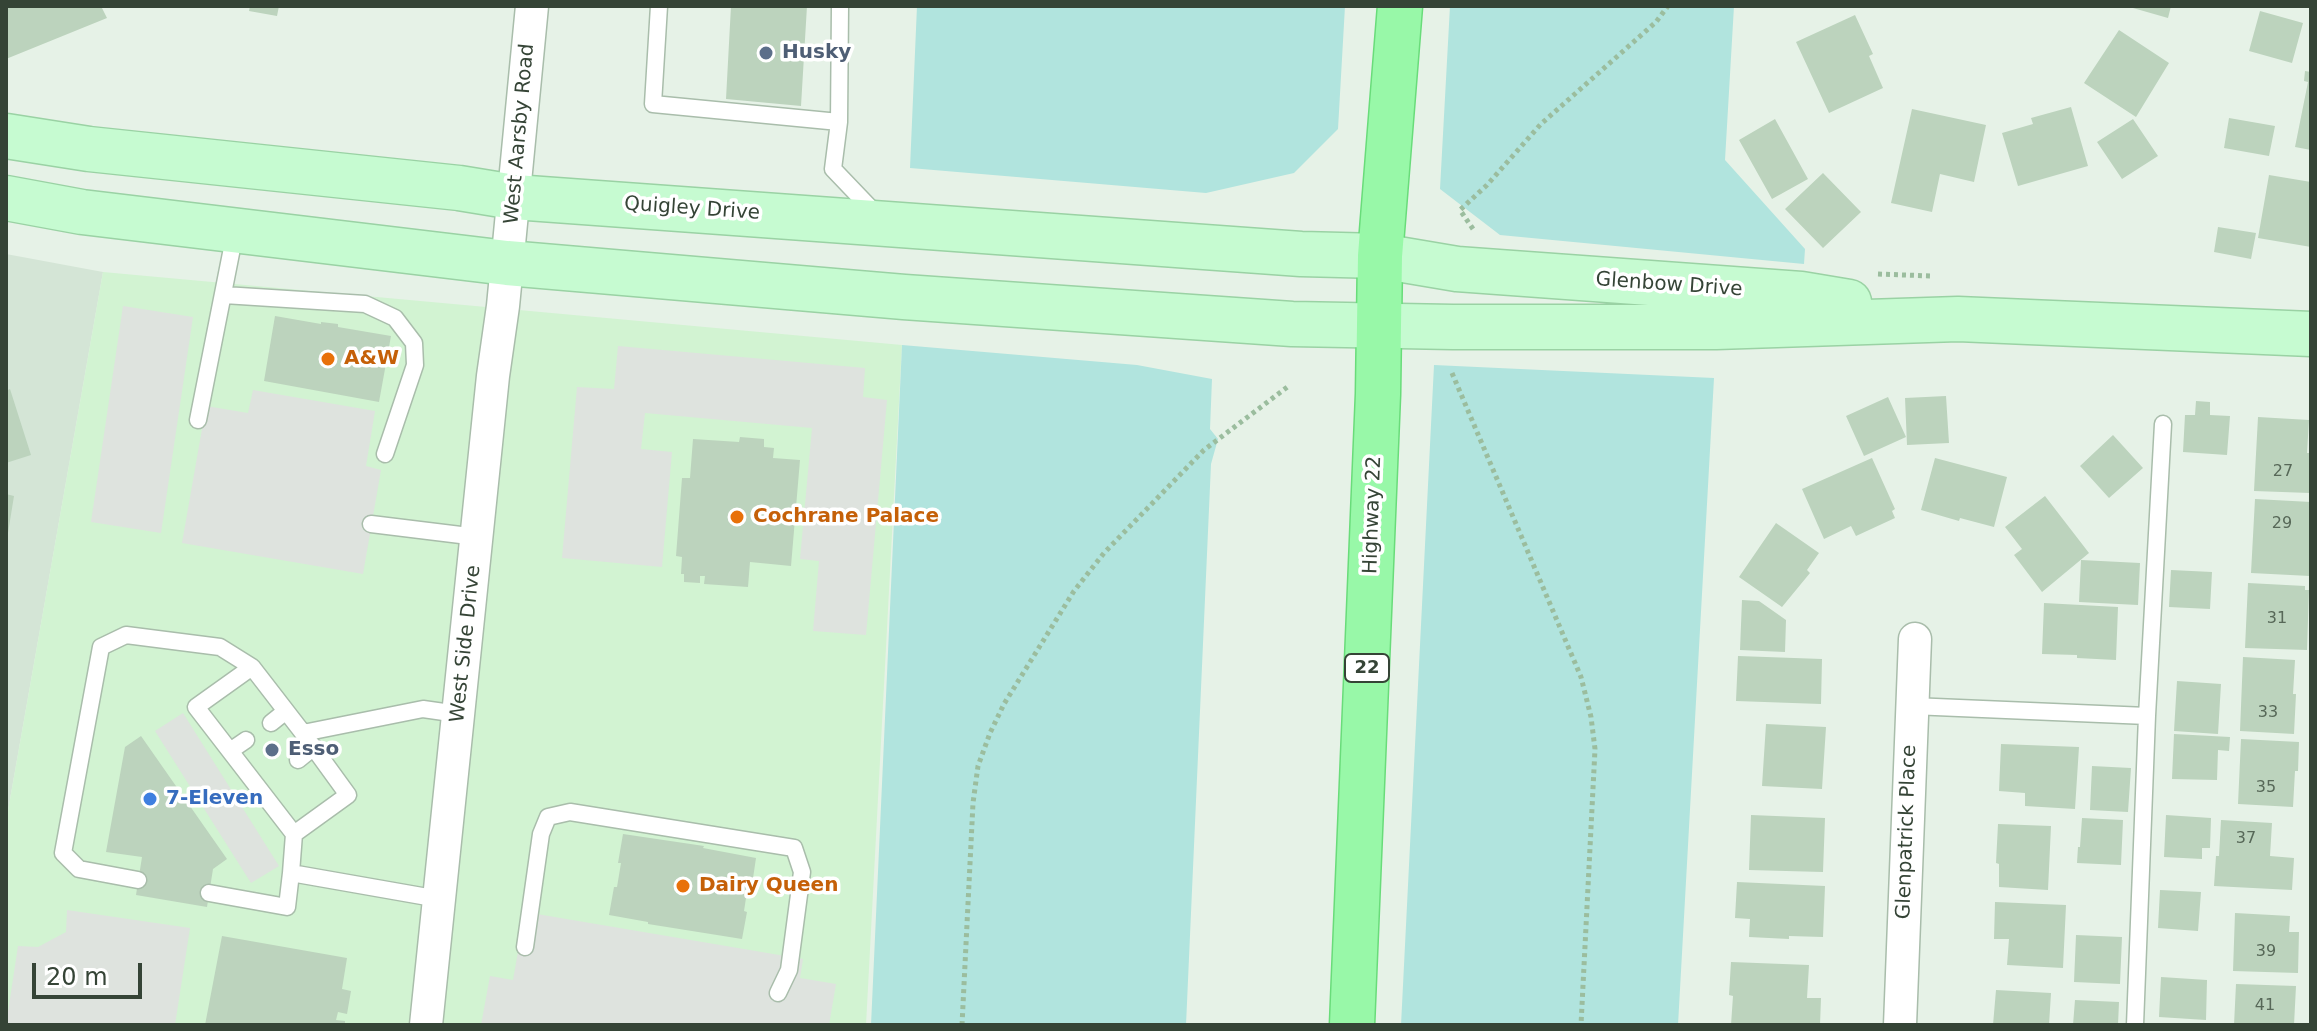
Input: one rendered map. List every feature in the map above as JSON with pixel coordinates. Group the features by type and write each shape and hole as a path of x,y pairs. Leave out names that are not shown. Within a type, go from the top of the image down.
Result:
{"main road":[{"name":"Highway 22","path":"1352,1025 1378,394 1380,256 1400,6"}],"street":[{"name":"West Aarsby Road","path":"507,263 532,6"},
{"name":"Quigley Drive","path":"6,136 89,149 459,188 514,197 1301,254 1380,256"},
{"path":"6,198 82,212 507,263 904,297 1292,324 1378,324"},
{"name":"Glenbow Drive","path":"1380,256 1457,269 1801,294 1958,319"},
{"name":"West Side Drive","path":"426,1025 507,263"},
{"name":"Glenbow Drive","path":"1378,324 1716,327 1958,319 2311,334"},
{"name":"Glenpatrick Place","path":"1900,1025 1915,639"}],"lane":[{"path":"659,6 653,104 839,122"},
{"path":"840,6 839,122 833,169 886,224"},
{"path":"198,420 235,230"},
{"path":"224,295 365,304 395,318 414,343 415,365 385,454"},
{"path":"2135,1025 2163,424"},
{"path":"371,524 477,537"},
{"path":"138,880 79,869 63,853 101,647 126,635 220,647 252,667 348,795 294,834"},
{"path":"209,893 287,907 294,834 196,707 252,667"},
{"path":"1912,706 2147,716"},
{"path":"303,733 423,709 458,714"},
{"path":"271,723 286,711"},
{"path":"230,751 246,740"},
{"path":"298,760 314,747"},
{"path":"258,787 273,777"},
{"path":"525,947 541,834 548,817 570,812 794,848 802,872 789,970 778,993"},
{"path":"291,873 439,899"}],"path":[{"path":"1460,210 1487,185 1541,124 1656,22 1668,6"},
{"path":"1452,373 1581,677 1591,717 1595,749 1581,1025"},
{"path":"962,1025 973,803 978,766 1004,704 1074,591 1104,553 1204,450 1290,385"}],"shaded area":[{"path":"917,6 1345,6 1338,129 1294,173 1206,193 910,168"},
{"path":"1450,6 1734,6 1725,160 1805,249 1804,264 1500,235 1440,189"},
{"path":"6,254 103,272 6,822"},
{"path":"103,272 902,345 866,1025 6,1025 6,822"},
{"path":"123,306 193,317 161,533 91,522"},
{"path":"902,345 1137,365 1212,379 1210,429 1218,439 1211,464 1186,1025 871,1025"},
{"path":"618,346 865,368 863,397 887,400 866,635 813,631 819,561 800,559 812,428 645,413 641,449 672,452 662,567 562,558 577,387 614,389"},
{"path":"1434,365 1714,378 1678,1025 1401,1025"},
{"path":"253,390 375,411 366,466 381,470 363,574 182,543 206,406 248,413"},
{"path":"183,713 279,866 251,883 155,731"},
{"path":"67,910 190,928 175,1025 6,1025 18,946 38,947 66,932"},
{"path":"525,912 803,959 800,978 836,984 829,1025 481,1025 490,976 513,980"}],"building":[{"path":"6,6 101,6 107,18 6,59"},
{"path":"250,6 279,6 277,16 249,11"},
{"name":"Husky","path":"731,6 807,6 801,106 726,99"},
{"path":"2126,6 2171,6 2168,18"},
{"path":"2260,11 2303,23 2292,63 2249,51"},
{"path":"1855,15 1873,54 1869,56 1883,88 1829,113 1796,42"},
{"path":"2119,30 2169,63 2136,117 2084,83"},
{"path":"2305,71 2311,72 2311,150 2295,147 2308,82 2304,81"},
{"path":"2071,107 2088,166 2018,186 2002,133 2033,124 2031,118"},
{"path":"1912,109 1986,125 1974,182 1940,174 1932,212 1891,203"},
{"path":"2229,118 2275,126 2269,156 2224,148"},
{"path":"1775,119 1808,179 1772,199 1739,140"},
{"path":"2133,119 2158,156 2122,179 2097,142"},
{"path":"1823,173 1861,212 1823,248 1785,209"},
{"path":"2269,175 2311,182 2311,247 2258,238"},
{"path":"2218,227 2256,233 2251,259 2214,252"},
{"name":"A&W","path":"275,316 338,324 338,327 391,336 379,402 264,381"},
{"path":"10,389 31,455 6,463 6,391"},
{"path":"1946,396 1949,443 1907,445 1905,398"},
{"path":"1888,397 1906,437 1864,456 1846,416"},
{"path":"2196,401 2210,402 2210,415 2230,416 2227,455 2183,452 2185,415 2195,415"},
{"path":"2258,417 2309,420 2307,453 2311,453 2310,493 2254,491"},
{"path":"2113,435 2143,468 2109,498 2080,466"},
{"name":"Cochrane Palace","path":"740,437 764,439 764,447 774,448 773,458 800,460 791,566 750,562 748,587 704,584 705,576 700,576 700,583 684,582 682,557 676,556 682,478 690,478 693,439 739,442"},
{"path":"1872,458 1895,509 1892,511 1895,518 1856,536 1851,526 1824,539 1802,489"},
{"path":"1935,458 2007,477 1994,527 1921,510"},
{"path":"6,494 14,496 8,533 6,533"},
{"path":"2045,496 2089,553 2042,592 2014,555 2022,549 2005,527"},
{"path":"2255,499 2311,502 2310,576 2251,573"},
{"path":"1776,523 1819,553 1807,570 1810,573 1782,607 1739,577"},
{"path":"2081,560 2140,563 2138,605 2079,602"},
{"path":"2171,570 2212,572 2210,609 2169,607"},
{"path":"2248,583 2305,586 2305,590 2309,590 2307,650 2245,648"},
{"path":"1742,600 1759,601 1786,620 1785,652 1740,650"},
{"path":"2044,603 2118,607 2116,660 2042,654"},
{"path":"1738,656 1822,659 1821,704 1736,701"},
{"path":"2243,657 2295,660 2294,734 2240,731"},
{"path":"2177,681 2221,684 2218,734 2174,731"},
{"path":"1766,724 1826,727 1822,789 1762,786"},
{"path":"2174,734 2230,737 2229,751 2218,750 2217,780 2172,779"},
{"name":"7-Eleven","path":"141,736 227,859 213,869 207,907 136,895 142,857 106,852 125,747"},
{"path":"2241,739 2299,742 2293,807 2238,804"},
{"path":"2001,744 2079,747 2075,809 2025,806 2025,793 1999,791"},
{"path":"2092,766 2131,768 2128,812 2090,810"},
{"path":"1751,815 1825,818 1823,872 1749,870"},
{"path":"2166,815 2211,818 2210,848 2202,848 2202,859 2164,857"},
{"path":"2082,818 2123,820 2121,865 2077,863"},
{"path":"2221,820 2272,823 2270,856 2294,858 2292,890 2214,886"},
{"path":"1998,824 2051,826 2048,890 1999,887 1999,864 1996,863"},
{"name":"Dairy Queen","path":"623,834 704,846 756,858 752,885 748,885 742,939 609,915 614,887 617,887"},
{"path":"1737,882 1825,886 1823,937 1749,937 1750,919 1735,918"},
{"path":"2160,890 2201,892 2198,931 2158,928"},
{"path":"1995,902 2066,905 2063,968 2007,965 2009,939 1994,939"},
{"path":"2235,913 2290,916 2289,932 2299,932 2298,973 2233,971"},
{"path":"2076,935 2122,937 2120,984 2074,982"},
{"path":"222,936 347,958 342,989 351,991 347,1014 338,1012 336,1020 345,1021 345,1025 205,1025"},
{"path":"1731,962 1809,965 1807,998 1821,998 1820,1025 1731,1025"},
{"path":"2161,977 2207,980 2206,1020 2159,1017"},
{"path":"2236,984 2296,986 2294,1025 2234,1025"},
{"path":"1996,990 2051,993 2049,1025 1993,1025"},
{"path":"2075,1000 2119,1002 2118,1025 2073,1025"}],"place":[{"name":"Husky","path":"766,53"},
{"name":"A&W","path":"328,359"},
{"name":"Cochrane Palace","path":"737,517"},
{"name":"Esso","path":"272,750"},
{"name":"7-Eleven","path":"150,799"},
{"name":"Dairy Queen","path":"683,886"}]}
